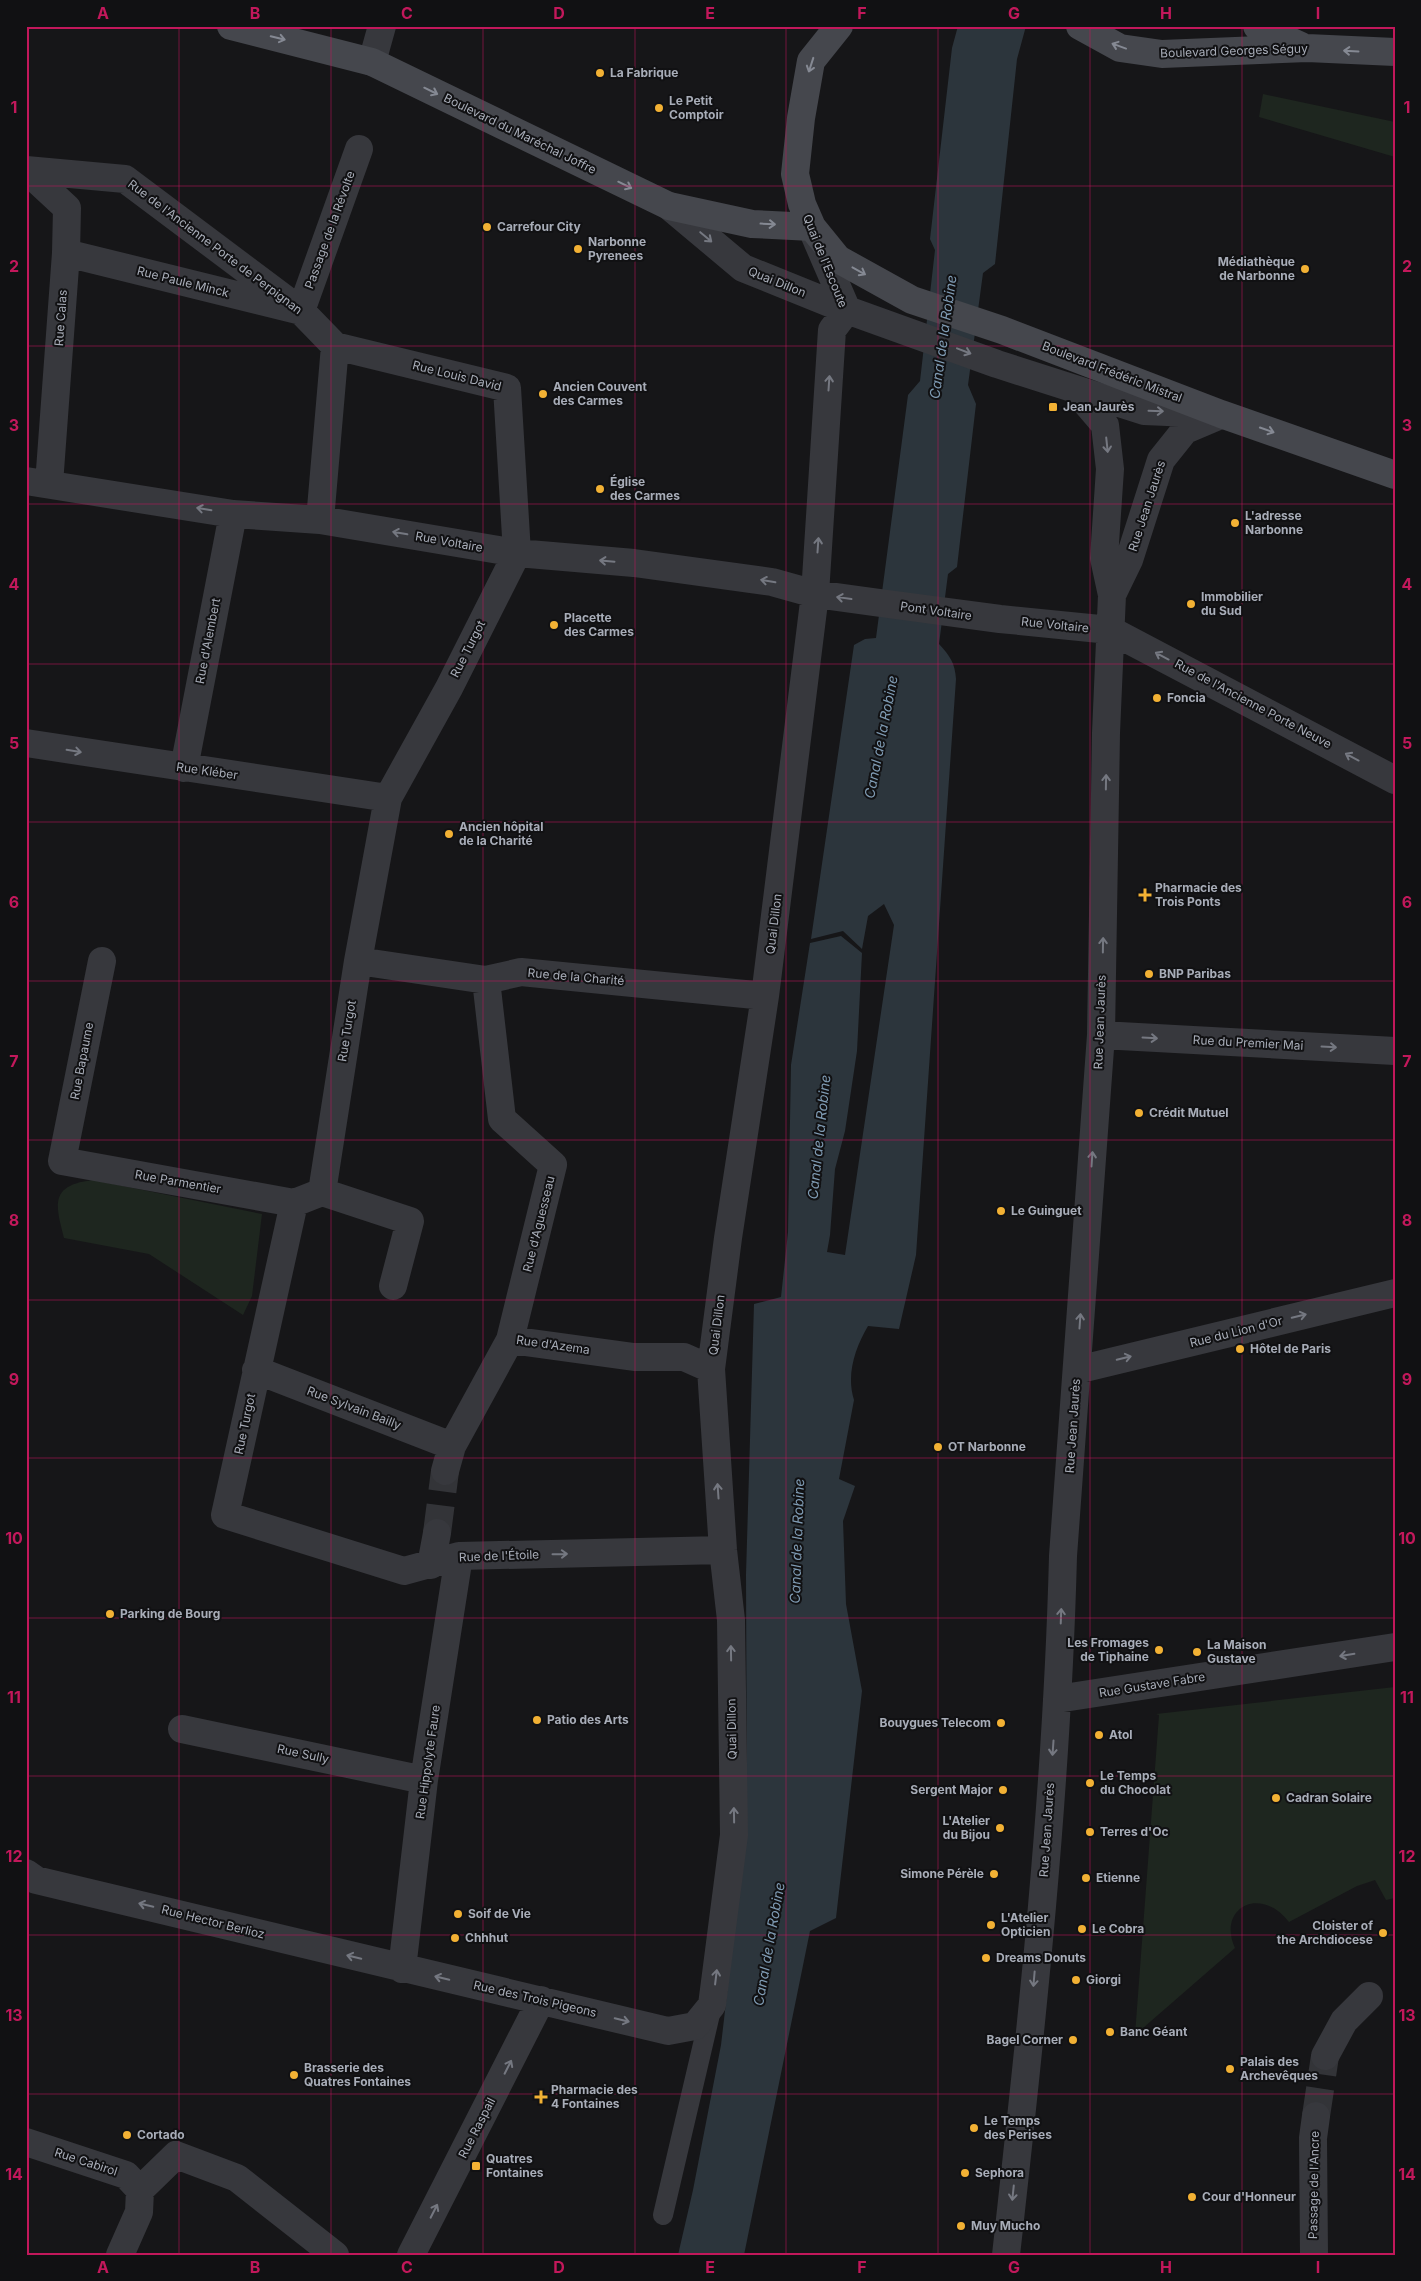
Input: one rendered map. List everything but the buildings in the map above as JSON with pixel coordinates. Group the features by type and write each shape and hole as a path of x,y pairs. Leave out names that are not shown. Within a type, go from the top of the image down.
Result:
{"main road":[{"name":"Boulevard du Maréchal Joffre","path":"231,26 372,62 669,206 752,224 812,227"},
{"name":"Quai de l'Escoute","path":"812,227 802,204 795,174 801,118 810,61 839,26"},
{"name":"Boulevard Georges Séguy","path":"1080,26 1120,48 1162,54 1307,48 1395,52"},
{"path":"1257,26 1307,48"},
{"name":"Boulevard Frédéric Mistral","path":"812,227 838,259 912,300 1002,330 1221,414 1395,475"}],"street":[{"path":"372,62 382,26"},
{"name":"Passage de la Révolte","path":"301,311 359,149"},
{"name":"Rue de l'Ancienne Porte de Perpignan","path":"26,170 125,179 301,311 335,346"},
{"name":"Rue Calas","path":"26,170 67,208 66,253 38,483"},
{"name":"Quai Dillon","path":"669,206 743,268 847,310 902,328 997,364"},
{"name":"Quai de l'Escoute","path":"812,227 847,310 832,330 815,594"},
{"name":"Rue Paule Minck","path":"66,253 301,311"},
{"path":"320,520 335,346"},
{"name":"Rue Louis David","path":"335,346 507,388 517,553"},
{"name":"Boulevard Frédéric Mistral","path":"997,364 1144,411 1221,414"},
{"name":"Rue Jean Jaurès","path":"1006,2255 1025,2088 1057,1699 1063,1556 1101,1035 1112,595 1104,558 1110,470 1105,425 1075,390"},
{"name":"Rue Jean Jaurès","path":"1112,595 1130,560 1161,460 1186,430 1221,414"},
{"name":"Rue Voltaire","path":"38,483 233,514 320,520 517,553 634,563 772,582 815,594 872,602"},
{"name":"Rue d'Alembert","path":"184,768 233,514"},
{"name":"Rue Turgot","path":"322,1192 358,961 388,798 449,688 517,553"},
{"name":"Quai Dillon","path":"712,2005 734,1835 731,1620 723,1550 711,1369 728,1238 765,996 815,594"},
{"name":"Pont Voltaire","path":"872,602 1000,619"},
{"name":"Rue Voltaire","path":"1000,619 1110,630"},
{"name":"Rue de l'Ancienne Porte Neuve","path":"1110,630 1140,644 1395,780"},
{"name":"Rue Kléber","path":"26,743 388,798"},
{"name":"Rue Bapaume","path":"62,1161 102,961"},
{"name":"Rue de la Charité","path":"358,961 486,980 520,972 765,996"},
{"name":"Rue d'Aguesseau","path":"486,980 502,1119 553,1165 510,1340"},
{"name":"Rue du Premier Mai","path":"1101,1035 1395,1051"},
{"name":"Rue Parmentier","path":"62,1161 294,1203"},
{"path":"294,1203 322,1192 410,1221 393,1286"},
{"name":"Rue Turgot","path":"225,1515 294,1203"},
{"name":"Rue du Lion d'Or","path":"1077,1370 1395,1293"},
{"name":"Rue d'Azema","path":"448,1459 510,1340 634,1357 684,1357 711,1369"},
{"name":"Rue Sylvain Bailly","path":"256,1370 448,1459"},
{"name":"Rue de l'Étoile","path":"225,1515 404,1571 459,1556 723,1550"},
{"path":"431,1564 437,1533"},
{"name":"Rue Hippolyte Faure","path":"402,1969 424,1780 459,1556"},
{"name":"Rue Gustave Fabre","path":"1057,1699 1395,1648"},
{"name":"Rue Sully","path":"182,1729 424,1780"},
{"name":"Rue Hector Berlioz","path":"26,1873 36,1880 402,1969"},
{"name":"Rue des Trois Pigeons","path":"402,1969 668,2031 695,2026 712,2005"},
{"path":"1325,2056 1344,2021 1368,1996"},
{"name":"Rue Raspail","path":"411,2255 541,2000"},
{"name":"Passage de l'Ancre","path":"1314,2255 1313,2138 1316,2116"},
{"name":"Rue Cabirol","path":"26,2142 126,2175 140,2190"},
{"path":"120,2255 139,2212 140,2190 176,2155 206,2164 237,2178 335,2255"}],"lane":[{"path":"663,2215 712,2005"}],"shaded area":[{"path":"1263,94 1395,122 1395,157 1259,117"},
{"path":"93,1180 262,1214 252,1296 243,1315 149,1254 64,1238 59,1215 59,1198 69,1186"},
{"path":"1395,1687 1395,1898 1386,1900 1375,1880 1357,1886 1289,1922 1277,1911 1265,1905 1254,1903 1244,1906 1236,1913 1232,1922 1231,1934 1235,1948 1135,2035 1159,1715 1156,1714"}],"water":[{"name":"Canal de la Robine","path":"958,26 1026,26 1017,59 995,264 983,273 968,385 976,404 957,567 948,574 939,644 951,660 956,679 916,1255 899,1329 868,1326 859,1343 851,1371 854,1400 839,1479 855,1486 843,1521 846,1604 862,1691 836,1918 810,1931 744,2255 678,2255 693,2190 721,2045 747,1822 746,1575 754,1304 781,1297 788,1232 791,1065 810,943 841,936 862,953 857,1051 845,1131 835,1169 827,1252 845,1255 894,925 884,904 868,916 862,949 843,931 811,939 854,645 865,639 876,638 908,395 920,381 935,250 930,239 952,48"}],"tunnel":[{"path":"437,1533 445,1471"},
{"path":"1316,2116 1325,2056"}],"place":[{"name":"La Fabrique","path":"600,73"},
{"name":"Le Petit Comptoir","path":"659,108"},
{"name":"Carrefour City","path":"487,227"},
{"name":"Narbonne Pyrenees","path":"578,249"},
{"name":"Médiathèque de Narbonne","path":"1305,269"},
{"name":"Ancien Couvent des Carmes","path":"543,394"},
{"name":"Jean Jaurès","path":"1053,407"},
{"name":"Église des Carmes","path":"600,489"},
{"name":"L'adresse Narbonne","path":"1235,523"},
{"name":"Immobilier du Sud","path":"1191,604"},
{"name":"Placette des Carmes","path":"554,625"},
{"name":"Foncia","path":"1157,698"},
{"name":"Ancien hôpital de la Charité","path":"449,834"},
{"name":"Pharmacie des Trois Ponts","path":"1145,895"},
{"name":"BNP Paribas","path":"1149,974"},
{"name":"Crédit Mutuel","path":"1139,1113"},
{"name":"Le Guinguet","path":"1001,1211"},
{"name":"Hôtel de Paris","path":"1240,1349"},
{"name":"OT Narbonne","path":"938,1447"},
{"name":"Parking de Bourg","path":"110,1614"},
{"name":"Les Fromages de Tiphaine","path":"1159,1650"},
{"name":"La Maison Gustave","path":"1197,1652"},
{"name":"Patio des Arts","path":"537,1720"},
{"name":"Bouygues Telecom","path":"1001,1723"},
{"name":"Atol","path":"1099,1735"},
{"name":"Le Temps du Chocolat","path":"1090,1783"},
{"name":"Sergent Major","path":"1003,1790"},
{"name":"Cadran Solaire","path":"1276,1798"},
{"name":"L'Atelier du Bijou","path":"1000,1828"},
{"name":"Terres d'Oc","path":"1090,1832"},
{"name":"Simone Pérèle","path":"994,1874"},
{"name":"Etienne","path":"1086,1878"},
{"name":"Soif de Vie","path":"458,1914"},
{"name":"L'Atelier Opticien","path":"991,1925"},
{"name":"Le Cobra","path":"1082,1929"},
{"name":"Cloister of the Archdiocese","path":"1383,1933"},
{"name":"Chhhut","path":"455,1938"},
{"name":"Dreams Donuts","path":"986,1958"},
{"name":"Giorgi","path":"1076,1980"},
{"name":"Banc Géant","path":"1110,2032"},
{"name":"Bagel Corner","path":"1073,2040"},
{"name":"Palais des Archevêques","path":"1230,2069"},
{"name":"Brasserie des Quatres Fontaines","path":"294,2075"},
{"name":"Pharmacie des 4 Fontaines","path":"541,2097"},
{"name":"Le Temps des Perises","path":"974,2128"},
{"name":"Cortado","path":"127,2135"},
{"name":"Quatres Fontaines","path":"476,2166"},
{"name":"Sephora","path":"965,2173"},
{"name":"Cour d'Honneur","path":"1192,2197"},
{"name":"Muy Mucho","path":"961,2226"}]}
